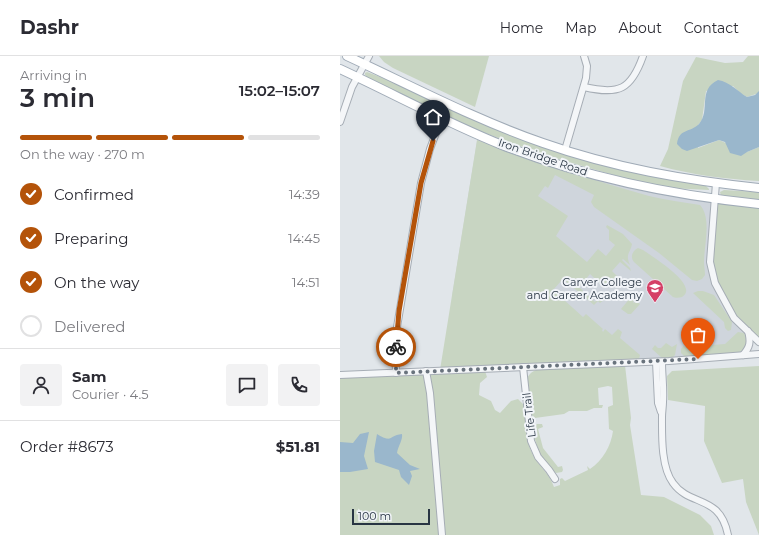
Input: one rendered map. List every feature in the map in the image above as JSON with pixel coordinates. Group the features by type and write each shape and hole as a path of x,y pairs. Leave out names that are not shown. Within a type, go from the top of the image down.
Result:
{"main road":[{"name":"Iron Bridge Road","path":"347,56 487,121 565,150 643,171 716,183 759,188"},
{"name":"Iron Bridge Road","path":"340,69 503,145 570,168 629,184 714,199 759,204"}],"street":[{"path":"340,122 352,87 369,56"},
{"path":"565,150 586,78 587,66 584,56"},
{"path":"584,87 606,91 616,90 630,82 635,76 643,56"},
{"path":"396,373 396,332 421,183 430,149 442,117"},
{"path":"716,183 710,262 714,283 734,318 759,342"},
{"path":"743,355 749,348 750,341 748,331"},
{"path":"340,375 659,362 759,354"},
{"path":"659,362 663,403 662,416 664,459 668,475 679,490 686,495 705,503 716,511 722,519 728,535"},
{"name":"Life Trail","path":"524,367 532,441 538,457 550,470 555,479"},
{"path":"426,371 430,393 442,535"}],"shaded area":[{"name":"Carver College and Career Academy","path":"478,135 540,158 714,199 747,331 743,355 543,366 452,296"}],"green space":[{"path":"379,56 489,56 475,107 393,68 384,62"},
{"path":"748,56 759,56 759,93 747,97 733,86 706,91 702,120 698,125 698,148 719,140 747,152 759,147 759,181 709,176 660,166 668,149 683,81 696,57 725,63 743,62"},
{"path":"367,72 399,84 499,129 705,185 709,190 669,188 624,178 544,155 477,130 369,79 365,75"},
{"name":"Carver College and Career Academy","path":"477,140 562,170 627,190 655,197 700,205 704,211 707,225 704,262 705,275 702,279 697,281 692,280 659,253 594,207 591,202 594,195 555,175 548,188 545,186 538,196 568,216 556,236 587,262 598,249 606,256 615,245 609,240 609,230 606,227 607,225 623,234 632,244 628,256 630,265 623,259 622,260 631,271 620,262 612,271 617,276 605,288 590,274 585,280 582,280 583,282 579,287 595,302 600,296 604,300 600,303 598,301 594,305 563,279 553,290 583,317 586,314 603,329 603,332 605,329 612,335 618,329 622,332 620,338 640,355 639,359 440,370"},
{"path":"724,190 759,192 759,200 721,196 720,192"},
{"path":"715,201 759,205 759,341 735,316 716,282 711,264"},
{"path":"638,248 663,264 680,279 685,286 686,292 682,297 673,297 634,262 632,254"},
{"path":"703,291 714,295 732,322 731,330 728,331 725,328 724,322 693,293"},
{"path":"631,297 635,299 633,302 634,303 636,301 640,304 631,314 628,314 621,309"},
{"path":"738,332 744,333 748,342 745,349 739,352 685,357 681,353 681,349 684,345 685,347 725,344"},
{"path":"666,343 672,347 677,344 675,355 672,358 662,358 652,349 655,345 658,348 661,348"},
{"path":"625,365 631,418 630,425 641,495 664,497 700,515 711,526 714,535 340,535 340,377 485,371 487,377 480,383 479,395 491,401 495,410 500,413 511,401 518,399 524,405 527,437 530,449 554,487 560,485 560,479 562,478 565,481 588,470 587,466 590,469 606,452 613,431 609,429 608,407 613,405 612,387 608,386 598,388 599,405 603,405 602,408 594,408 587,411 569,411 564,414 535,418 531,414 527,379 528,376 534,371 543,368"},
{"path":"759,366 759,535 746,502 743,479 722,483 704,441 705,406 668,400 667,376 672,371"},
{"path":"537,424 542,424 543,427 538,429 543,448 558,467 562,466 562,472 556,473 543,459 535,441 533,428"}],"water":[{"path":"718,80 730,85 747,97 755,95 759,91 759,147 741,156 730,153 725,142 719,140 687,151 682,149 677,144 682,133 696,127 699,124 704,113 708,89"},
{"path":"369,432 364,456 368,469 340,472 340,442 353,443 360,434"},
{"path":"377,434 389,439 402,434 402,439 397,453 410,465 420,469 410,471 412,476 409,485 401,477 399,470 375,462 374,451"}],"way so far":[{"path":"396,347 396,373 698,359"}],"place":[{"name":"Carver College and Career Academy","path":"655,303"}],"route":[{"path":"396,347 395,339 399,311 421,183 433,141"}]}
